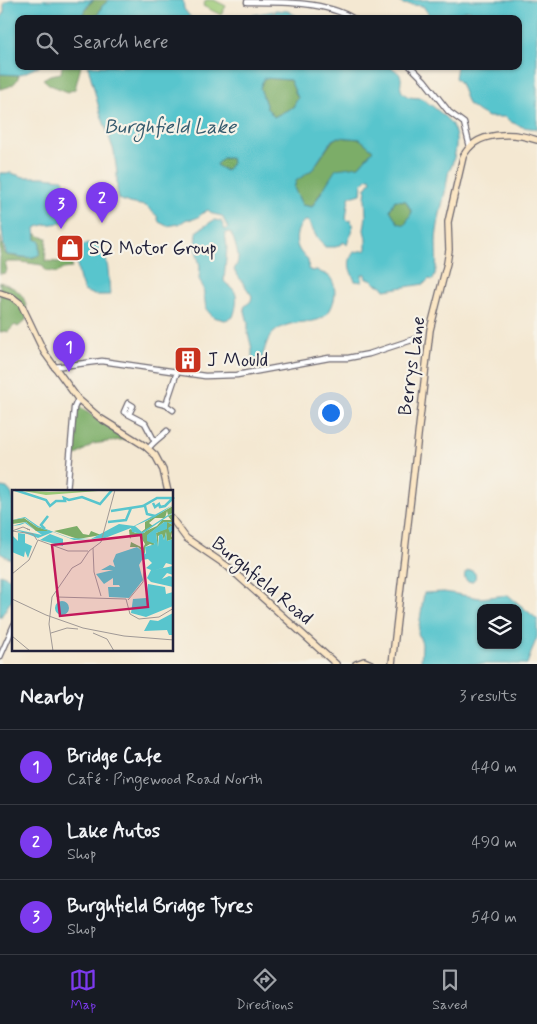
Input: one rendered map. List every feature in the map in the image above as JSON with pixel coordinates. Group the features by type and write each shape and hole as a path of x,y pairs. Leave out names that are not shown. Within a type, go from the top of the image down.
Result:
{"street":[{"path":"247,2 282,2 309,5 332,9 345,15"},
{"path":"414,70 450,112 464,123 470,146 500,134 512,134 537,140"},
{"name":"Berrys Lane","path":"392,664 430,330 447,263 450,211 463,157 470,146"},
{"path":"0,293 20,304 37,340 78,399 100,418 148,449 159,461 166,478 168,490"},
{"path":"54,367 102,361 205,376 237,374 329,358 348,358 416,340"},
{"path":"166,405 177,372"},
{"path":"67,490 74,408 78,399"},
{"path":"158,403 166,405 173,410"},
{"path":"128,414 145,423 154,440"},
{"path":"148,449 154,440 159,439 167,431"},
{"name":"Burghfield Road","path":"174,522 186,538 227,566 336,664"},
{"path":"0,657 12,630"},
{"path":"356,664 364,660 371,664"}],"green space":[{"path":"94,0 109,0 102,6 98,15 83,15 90,3"},
{"path":"206,0 214,0 226,6 221,15 203,6"},
{"path":"61,70 80,70 75,89 68,92 50,85 43,79 50,75 61,73"},
{"path":"0,74 19,75 12,85 0,89"},
{"path":"264,78 290,80 298,98 293,107 274,117 267,108 260,88"},
{"path":"338,137 360,139 373,150 359,166 322,190 312,207 302,205 294,188 296,181 313,169 333,140"},
{"path":"222,158 231,158 232,163 226,171 216,165"},
{"path":"395,200 406,201 412,213 405,226 398,223 390,210"},
{"path":"35,233 47,238 45,261 72,263 72,268 63,269 57,273 46,271 42,265 5,262 7,270 5,273 0,274 0,237 4,252 7,255 24,258 40,254 40,241 36,240"},
{"path":"0,282 22,295 27,312 26,320 18,327 15,325 8,332 0,332"},
{"path":"80,406 127,439 93,444 74,457 76,412"}],"water":[{"path":"10,0 94,0 89,3 82,15 15,15 15,70 31,70 19,75 0,74 0,20 4,13 4,3"},
{"path":"109,0 183,0 184,9 189,15 98,15 102,6"},
{"path":"395,0 537,0 537,129 523,127 505,117 488,117 479,112 468,104 460,83 455,78 456,70 522,70 522,15 470,15 471,11 467,10 455,15 429,15 423,6 403,4"},
{"path":"275,10 288,11 295,15 275,15"},
{"path":"273,11 273,15 254,15"},
{"name":"Burghfield Lake","path":"89,70 395,70 401,77 403,93 410,97 420,98 432,106 450,122 456,135 455,154 448,174 438,224 436,268 433,280 429,279 424,284 385,290 371,279 366,279 365,274 362,274 362,282 355,281 349,263 354,252 366,250 364,230 366,216 365,198 366,188 371,181 368,178 362,184 361,194 350,196 349,198 346,219 348,221 351,220 352,234 347,245 344,242 336,247 325,247 316,236 308,221 304,221 297,233 298,247 307,258 308,269 326,274 332,280 335,297 330,310 318,320 294,323 277,330 268,340 261,360 252,361 252,349 244,307 251,301 252,296 234,270 238,257 230,232 225,233 227,247 224,281 233,289 236,295 233,317 225,320 213,317 206,309 203,287 199,279 200,266 196,250 197,231 214,220 221,221 225,230 228,228 222,216 213,214 208,210 196,218 167,226 159,222 157,216 146,206 119,199 114,151 100,112","holes":["264,78 290,80 298,98 293,107 274,117 267,108 260,88","338,137 360,139 373,150 359,166 336,169 312,207 302,205 294,188 296,181 313,169 332,140","222,158 231,158 232,163 226,171 216,165","395,200 406,201 412,212 405,225 398,223 390,210"]},
{"path":"0,173 11,173 24,177 63,179 69,193 71,215 64,222 35,228 36,240 40,241 40,254 36,256 7,255 2,228"},
{"path":"98,244 105,255 110,294 108,295 94,295 84,291 78,269 77,252 78,246"},
{"path":"0,488 7,488 12,494 12,560 0,553"},
{"path":"470,570 476,576 470,582 464,576"},
{"path":"0,574 12,579 12,599 0,618"},
{"path":"444,592 480,598 508,595 519,604 477,604 477,649 522,649 522,607 537,619 537,637 527,664 421,664 422,644 418,633 424,593"}],"place":[{"name":"Lake Autos","path":"102,223"},
{"name":"Burghfield Bridge Tyres","path":"61,229"},
{"name":"SQ Motor Group","path":"70,248"},
{"name":"J Mould","path":"188,360"},
{"name":"Bridge Cafe","path":"69,372"}]}
